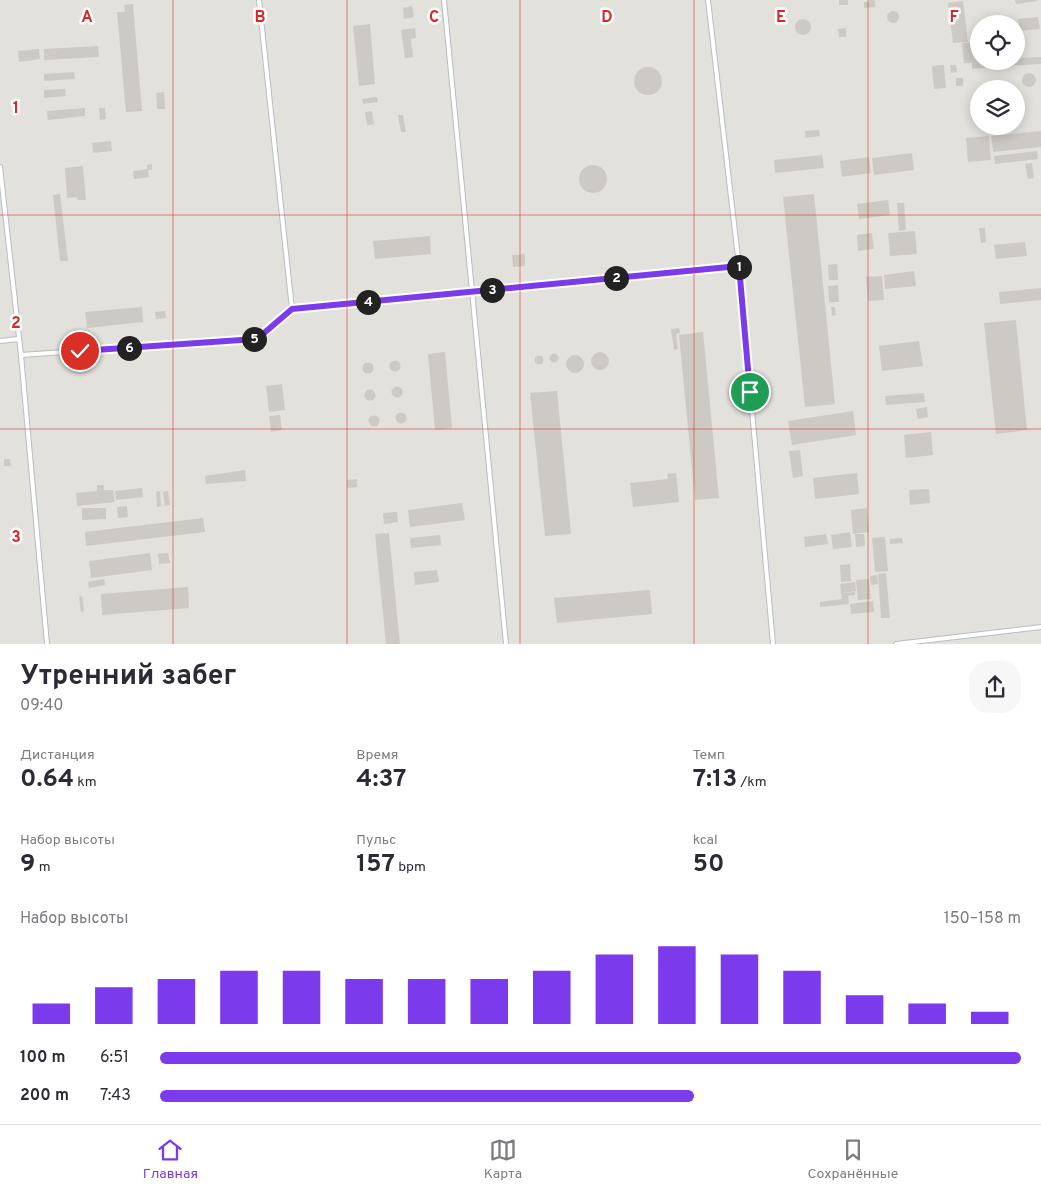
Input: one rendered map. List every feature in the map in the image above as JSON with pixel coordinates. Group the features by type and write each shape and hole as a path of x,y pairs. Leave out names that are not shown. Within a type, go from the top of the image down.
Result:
{"lane":[{"path":"259,0 292,309"},
{"path":"444,0 474,292 506,644"},
{"path":"708,0 739,266 773,644"},
{"path":"0,167 21,355 47,644"},
{"path":"21,355 257,339 292,309 739,266"},
{"path":"0,341 18,339"},
{"path":"896,644 1041,627"}],"shaded area":[{"path":"0,0 1041,0 1041,644 0,644"}],"building":[{"path":"839,0 848,0 848,5 839,5"},
{"path":"869,0 875,0 875,7 864,8 864,2 869,2"},
{"path":"1015,0 1037,0 1037,1 1016,4"},
{"path":"963,1 968,42 953,43 948,3"},
{"path":"133,4 142,111 126,112 117,12 125,12 124,5"},
{"path":"412,6 414,17 404,19 403,8"},
{"path":"891,11 895,11 899,17 895,23 891,23 887,19 887,15"},
{"path":"1038,17 1040,29 1025,30 1025,18"},
{"path":"800,19 806,19 811,24 809,33 800,35 795,30 795,24"},
{"path":"370,24 375,84 359,86 353,26"},
{"path":"415,28 416,38 411,39 413,57 405,58 401,30"},
{"path":"846,28 846,37 839,37 838,29"},
{"path":"970,42 970,63 964,63 962,43"},
{"path":"98,46 99,57 44,60 44,49"},
{"path":"39,49 40,59 19,62 18,51"},
{"path":"1041,57 1041,64 1025,65 1025,58"},
{"path":"944,65 946,88 934,89 932,66"},
{"path":"950,65 956,65 957,72 951,73"},
{"path":"648,67 658,71 662,81 658,91 648,95 638,91 634,81 638,71"},
{"path":"74,72 75,79 44,81 44,74"},
{"path":"1026,73 1032,73 1036,77 1036,83 1032,87 1026,87 1025,80 1022,80"},
{"path":"956,78 963,78 963,86 956,86"},
{"path":"65,89 66,96 44,98 44,90"},
{"path":"164,92 165,109 157,109 156,93"},
{"path":"377,97 378,102 363,104 362,99"},
{"path":"85,108 85,116 48,120 47,111"},
{"path":"99,108 105,108 106,119 100,120"},
{"path":"372,111 374,124 367,125 365,112"},
{"path":"398,115 403,115 406,132 401,132"},
{"path":"819,130 820,136 806,138 805,131"},
{"path":"1041,131 1041,147 993,152 991,136 1025,135 1025,133"},
{"path":"989,136 991,160 968,162 966,138"},
{"path":"111,141 112,151 93,153 92,143"},
{"path":"1037,151 1038,159 995,164 994,156"},
{"path":"912,153 914,170 874,175 872,158"},
{"path":"822,155 824,168 775,173 774,160"},
{"path":"869,157 871,173 842,177 840,161"},
{"path":"1032,163 1034,178 1028,179 1025,164"},
{"path":"152,164 152,170 148,170 149,177 134,179 133,171 147,169 147,165"},
{"path":"593,165 603,169 607,179 603,189 593,193 583,189 579,179 583,169"},
{"path":"83,166 86,200 78,200 77,197 67,198 65,168"},
{"path":"60,194 68,261 60,261 53,195"},
{"path":"814,194 835,404 805,407 783,197"},
{"path":"888,200 890,215 859,219 857,204"},
{"path":"897,203 904,203 906,230 899,231"},
{"path":"979,228 985,228 986,242 981,243"},
{"path":"915,231 917,254 890,256 888,233"},
{"path":"872,233 874,249 858,251 857,235"},
{"path":"430,236 431,254 375,259 373,241"},
{"path":"1025,242 1027,256 996,259 994,245"},
{"path":"525,254 525,266 513,267 512,255"},
{"path":"837,264 838,280 829,280 828,265"},
{"path":"914,271 916,286 885,289 884,275"},
{"path":"882,276 884,300 868,301 866,277"},
{"path":"838,285 839,302 829,302 828,286"},
{"path":"1041,288 1041,300 1000,304 999,292"},
{"path":"142,307 143,322 87,328 85,312"},
{"path":"831,307 835,307 836,315 832,316"},
{"path":"165,311 166,318 156,319 155,312"},
{"path":"1016,320 1027,430 996,434 984,323"},
{"path":"679,328 680,333 676,334 678,349 674,350 671,329"},
{"path":"703,332 719,498 695,500 679,335"},
{"path":"919,341 923,366 882,371 879,346"},
{"path":"445,352 452,428 435,430 428,354"},
{"path":"600,352 606,355 609,361 606,367 600,370 594,367 591,361 594,355"},
{"path":"554,353 559,358 554,363 549,358"},
{"path":"539,355 544,360 539,365 534,360"},
{"path":"575,355 581,358 584,364 581,370 575,373 569,370 566,364 569,358"},
{"path":"393,361 397,361 400,366 399,370 393,371 390,368 390,364"},
{"path":"366,363 370,363 373,368 372,372 366,373 363,370 363,366"},
{"path":"282,384 285,410 269,412 266,386"},
{"path":"395,387 399,387 402,392 401,396 395,397 392,394 392,390"},
{"path":"368,390 372,390 375,395 374,399 368,400 365,397 365,393"},
{"path":"557,391 571,534 545,536 530,393"},
{"path":"924,393 925,402 886,405 885,396"},
{"path":"927,407 928,417 918,419 916,409"},
{"path":"853,411 856,435 792,445 788,421"},
{"path":"399,413 403,413 406,418 405,422 399,423 396,420 396,416"},
{"path":"280,415 282,430 271,432 269,416"},
{"path":"372,416 376,416 379,421 378,425 372,426 369,423 369,419"},
{"path":"931,432 933,455 906,458 904,435"},
{"path":"800,450 803,476 793,478 789,451"},
{"path":"4,459 10,459 11,466 4,466"},
{"path":"245,470 246,481 206,484 205,476"},
{"path":"676,473 679,502 633,507 630,483 668,479 667,474"},
{"path":"857,473 859,494 815,499 813,478"},
{"path":"357,479 357,487 347,488 347,480"},
{"path":"97,485 104,485 104,490 113,490 115,502 77,506 76,493 97,491"},
{"path":"142,488 143,497 116,500 115,491"},
{"path":"929,489 930,503 910,505 909,490"},
{"path":"160,491 161,506 157,507 156,492"},
{"path":"168,491 170,505 165,506 163,492"},
{"path":"462,503 465,520 410,527 408,510"},
{"path":"127,506 128,517 118,518 117,507"},
{"path":"82,508 106,508 106,519 82,520"},
{"path":"867,508 869,532 853,534 851,510"},
{"path":"397,512 398,522 384,524 383,513"},
{"path":"203,518 205,532 86,546 85,532"},
{"path":"850,532 852,547 833,549 831,535"},
{"path":"389,533 400,644 386,644 375,534"},
{"path":"826,534 828,544 805,547 804,537"},
{"path":"855,534 864,534 865,546 856,547"},
{"path":"440,535 441,545 411,548 410,538"},
{"path":"885,537 888,571 875,572 872,538"},
{"path":"902,538 903,543 890,544 890,539"},
{"path":"150,553 152,570 91,578 89,561"},
{"path":"168,553 170,563 159,564 158,554"},
{"path":"850,564 851,581 841,582 840,565"},
{"path":"437,570 439,582 415,585 414,572"},
{"path":"886,573 890,618 881,618 878,574"},
{"path":"877,575 878,584 871,585 870,576"},
{"path":"104,579 105,585 89,588 88,582"},
{"path":"869,579 871,599 858,600 856,580"},
{"path":"855,582 856,591 841,593 840,584"},
{"path":"188,587 189,608 102,615 101,594"},
{"path":"650,590 652,614 557,623 554,598"},
{"path":"855,592 855,595 848,596 849,604 820,607 820,602 842,599 841,593"},
{"path":"82,596 84,611 81,612 79,597"},
{"path":"873,601 874,612 851,614 850,604"}],"route":[{"path":"80,351 257,339 292,309 739,266 750,392"}]}
